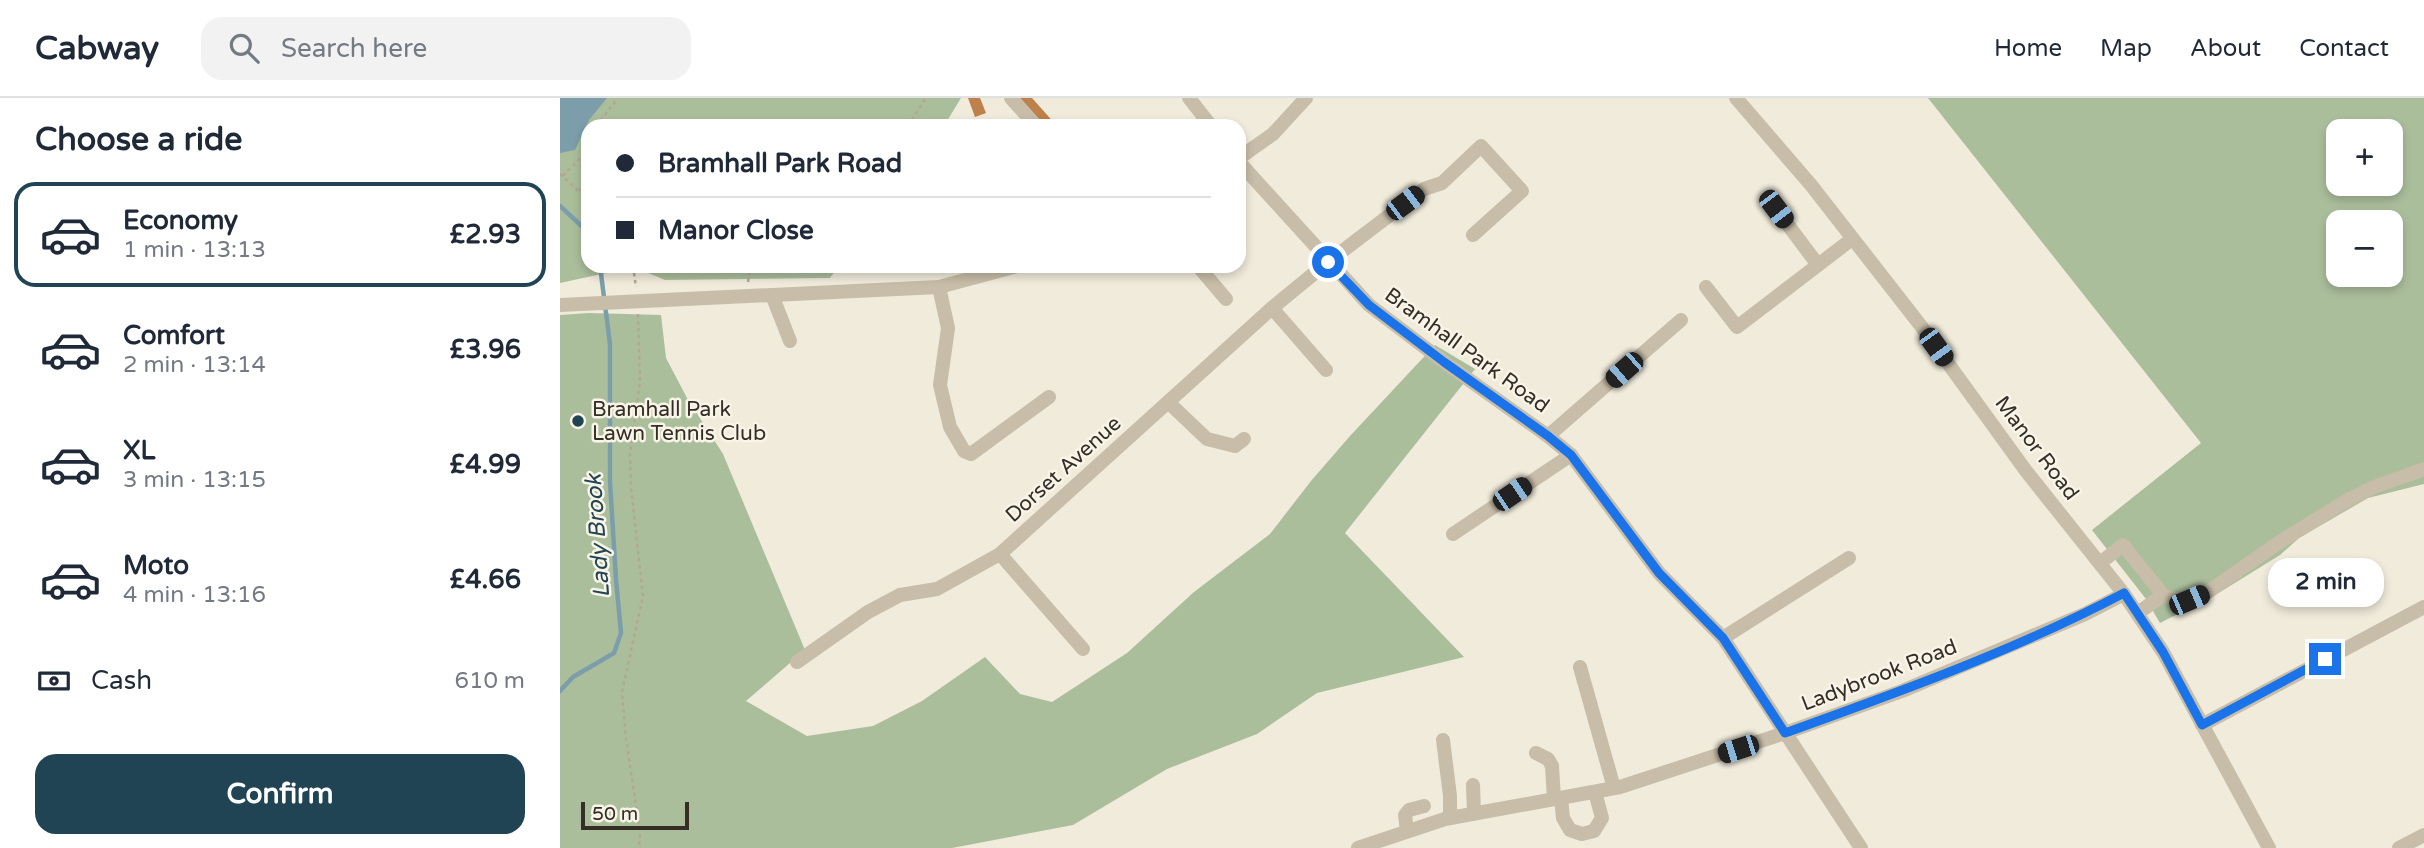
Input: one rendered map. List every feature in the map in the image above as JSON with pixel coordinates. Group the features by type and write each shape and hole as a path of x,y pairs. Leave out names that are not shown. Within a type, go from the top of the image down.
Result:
{"street":[{"path":"1010,98 1030,119"},
{"path":"1189,98 1206,119"},
{"path":"1246,155 1273,134 1306,98"},
{"name":"Manor Road","path":"1736,98 1811,185 1921,326 2026,471 2124,593 2163,652 2269,848"},
{"name":"Dorset Avenue","path":"797,662 868,612 900,595 937,589 1000,554 1272,308 1424,189 1442,183 1481,146 1522,191 1473,235"},
{"name":"Bramhall Park Road","path":"1246,168 1369,305 1571,455 1659,573 1723,638 1861,848"},
{"path":"1776,209 1818,265"},
{"path":"1706,287 1737,327 1852,239"},
{"path":"564,305 939,287 991,273"},
{"path":"1204,273 1226,299"},
{"path":"939,287 948,328 940,385 950,427 964,450 971,454 1049,397"},
{"path":"772,295 790,341"},
{"path":"1272,308 1326,370"},
{"path":"1548,436 1681,320"},
{"path":"1168,402 1207,439 1235,446 1244,439"},
{"path":"1453,534 1571,455"},
{"path":"2100,563 2123,545 2163,595 2177,600 2189,600 2205,594 2281,541 2348,500 2374,487 2424,469"},
{"path":"1000,554 1083,649"},
{"path":"1723,638 1849,558"},
{"name":"Ladybrook Road","path":"1357,848 1450,818 1614,788 1785,733 1902,691 2085,614 2124,593"},
{"path":"2138,613 2163,595"},
{"path":"2202,725 2424,607"},
{"path":"1580,667 1614,788"},
{"path":"1443,740 1450,818"},
{"path":"1536,753 1548,759 1552,766 1563,818 1570,830 1582,834 1594,831 1602,818 1595,792"},
{"path":"1473,785 1474,813"},
{"path":"1407,831 1405,815 1409,810 1424,806"},
{"path":"2399,848 2424,835"}],"path":[{"path":"602,119 618,98"},
{"path":"912,119 926,98"},
{"path":"581,156 561,175 581,193"},
{"path":"576,188 581,190"},
{"path":"631,302 633,273"},
{"path":"639,318 640,382 630,454 631,488 643,596 622,692 640,832 639,848"}],"green space":[{"path":"560,98 961,98 948,119 581,119 581,273 606,273 560,283"},
{"path":"1928,98 2424,98 2424,484 2368,498 2299,538 2280,555 2217,594 2160,623 2146,599 2092,530 2201,443"},
{"path":"648,273 834,273 830,278 665,280"},
{"path":"560,315 661,315 666,358 687,398 723,454 805,650 746,701 807,736 873,726 922,701 985,657 1020,694 1052,702 1127,653 1194,592 1270,534 1350,436 1435,345 1475,369 1345,533 1464,657 1317,693 1257,734 1167,769 1073,825 952,848 560,848"}],"water":[{"path":"560,98 607,98 590,119 581,119 581,137 575,150 560,153"}],"building":[{"path":"968,98 980,98 986,113 975,117"},
{"path":"1020,98 1032,98 1051,119 1039,119"}],"waterway":[{"name":"Lady Brook","path":"560,206 581,226"},
{"name":"Lady Brook","path":"560,691 573,677 614,653 621,633 610,482 610,344 601,273"}],"place":[{"name":"Bramhall Park Lawn Tennis Club","path":"578,421"}],"route":[{"path":"1328,262 1369,305 1571,455 1659,573 1723,638 1785,733 1902,691 2085,614 2124,593 2163,652 2202,725 2325,659"}]}
